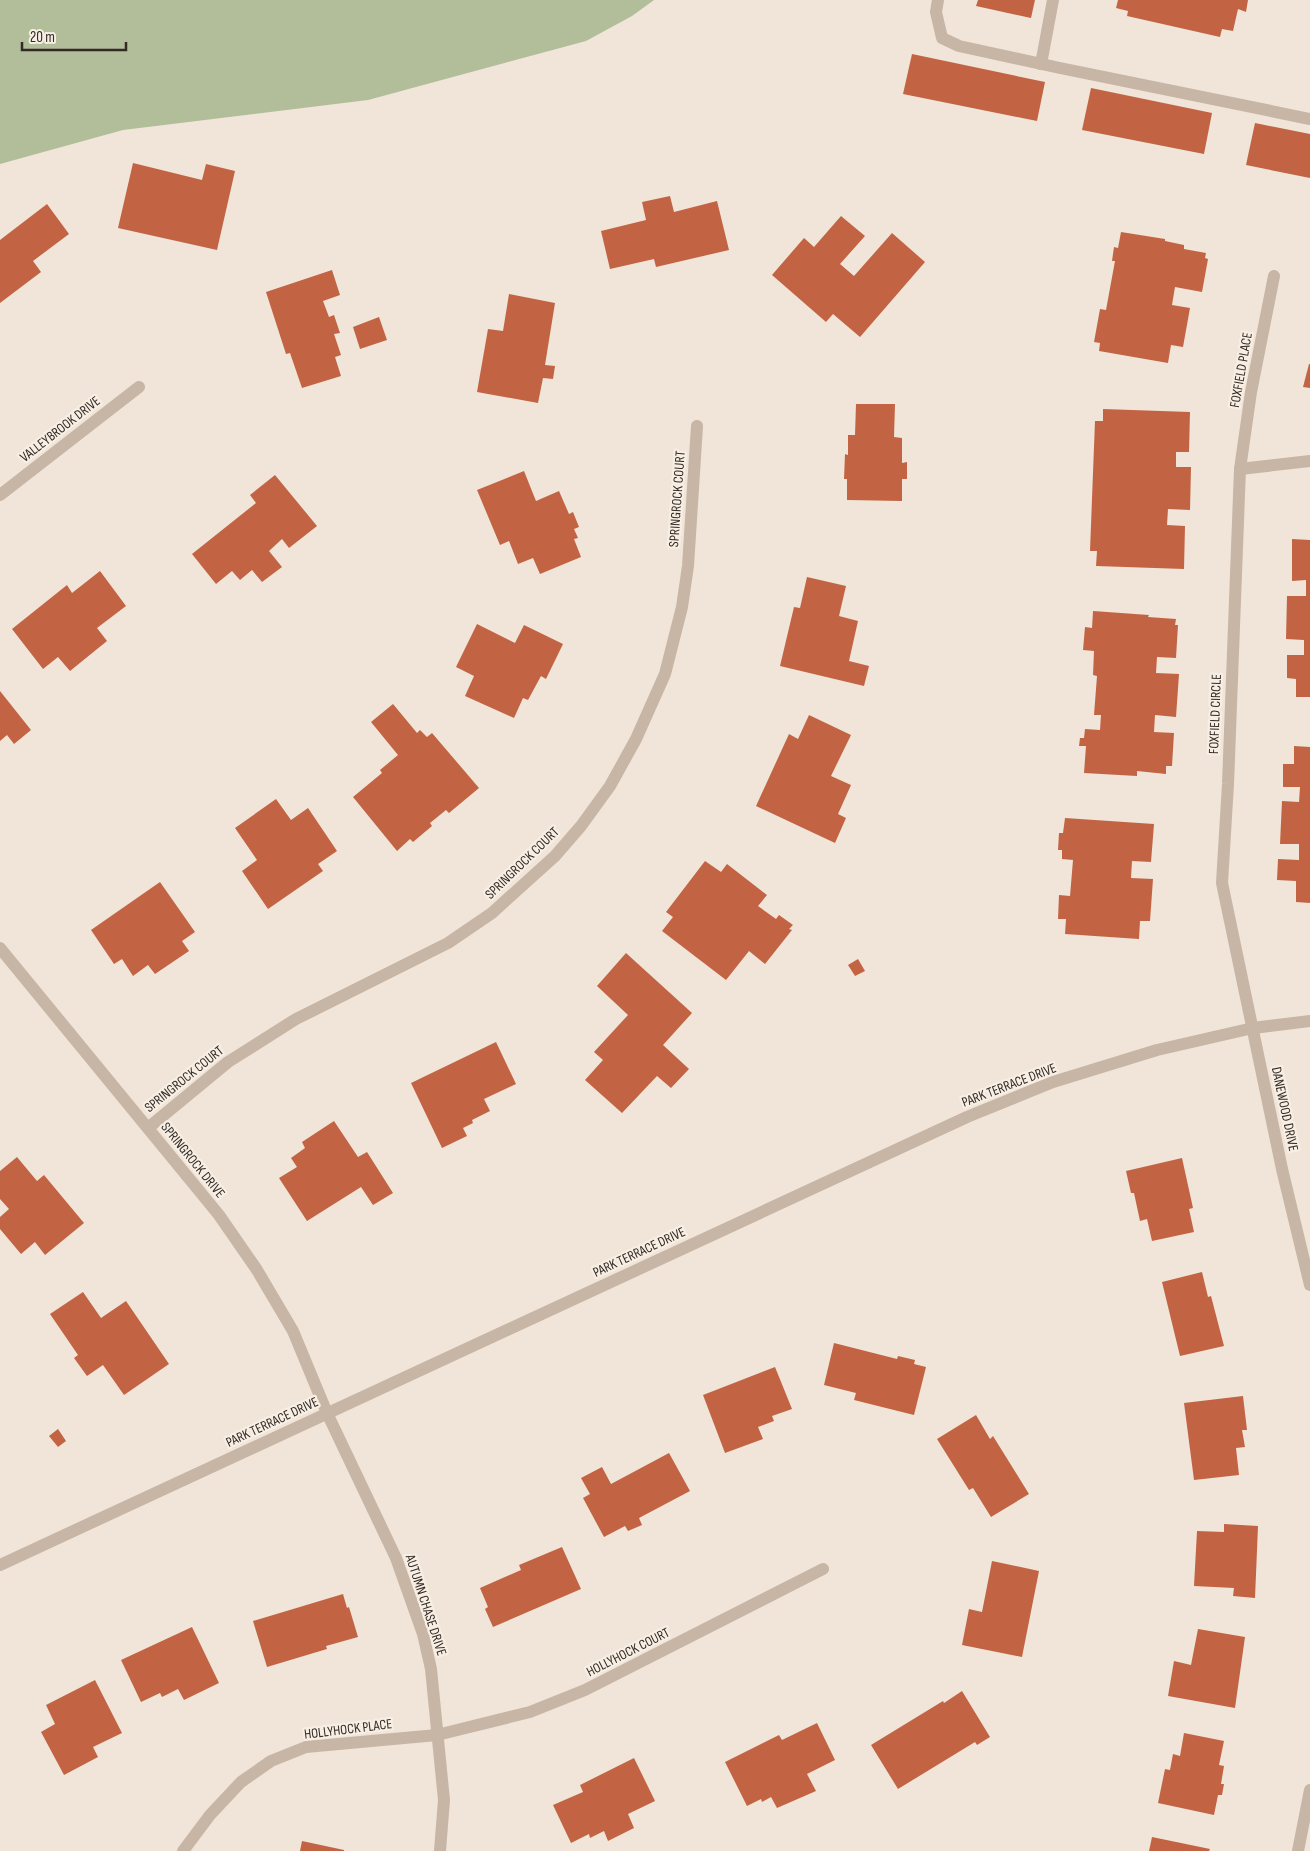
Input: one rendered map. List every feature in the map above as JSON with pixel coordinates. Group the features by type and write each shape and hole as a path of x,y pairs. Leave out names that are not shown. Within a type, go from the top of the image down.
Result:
{"street":[{"path":"938,0 936,12 942,38 958,46 1310,119"},
{"path":"1041,64 1053,0"},
{"name":"FOXFIELD PLACE","path":"1240,469 1251,392 1274,276"},
{"name":"VALLEYBROOK DRIVE","path":"0,495 139,387"},
{"name":"SPRINGROCK COURT","path":"148,1128 228,1062 296,1019 448,943 492,913 556,856 581,826 610,786 636,739 665,674 682,607 688,566 697,426"},
{"path":"1240,469 1310,461"},
{"name":"FOXFIELD CIRCLE","path":"1240,469 1228,784 1222,883 1253,1028"},
{"name":"SPRINGROCK DRIVE","path":"0,948 219,1215 257,1270 294,1331 327,1413"},
{"name":"PARK TERRACE DRIVE","path":"0,1565 967,1117 1053,1082 1157,1050 1253,1028 1310,1021"},
{"name":"DANEWOOD DRIVE","path":"1253,1028 1282,1168 1310,1285"},
{"name":"AUTUMN CHASE DRIVE","path":"327,1413 396,1558 423,1634 431,1669 444,1800 440,1851"},
{"name":"HOLLYHOCK COURT","path":"437,1735 530,1712 586,1690 823,1569"},
{"name":"HOLLYHOCK PLACE","path":"183,1851 210,1815 241,1782 271,1761 306,1748 437,1735"},
{"path":"1298,1851 1310,1790"}],"green space":[{"path":"0,0 654,0 632,16 586,41 368,100 123,130 0,164"}],"building":[{"path":"978,0 1035,0 1031,18 976,6"},
{"path":"1118,0 1248,0 1246,12 1238,9 1233,31 1222,29 1220,37 1127,16 1128,11 1116,8"},
{"path":"912,54 1045,82 1037,121 903,94"},
{"path":"1091,88 1212,113 1204,154 1082,130"},
{"path":"1255,123 1310,134 1310,178 1246,165"},
{"path":"133,163 202,180 206,164 235,171 217,250 118,228"},
{"path":"670,196 674,212 717,201 729,250 656,267 654,259 610,269 601,231 646,220 642,202"},
{"path":"47,204 69,234 33,261 41,272 0,303 0,240"},
{"path":"841,216 865,236 840,264 854,276 892,233 925,262 860,337 833,314 826,322 772,275 804,238 814,247"},
{"path":"1121,232 1165,239 1165,241 1184,245 1184,249 1206,253 1205,258 1208,259 1202,292 1175,287 1172,305 1190,308 1183,347 1171,345 1168,363 1099,351 1100,343 1094,342 1100,309 1106,310 1115,261 1112,261 1114,247 1118,248"},
{"path":"332,270 340,295 323,301 329,317 334,315 340,333 334,334 341,355 335,357 341,376 302,388 290,353 286,354 266,292"},
{"path":"509,294 555,303 545,365 555,366 553,379 543,378 538,403 477,392 488,329 503,331"},
{"path":"379,317 387,340 360,349 353,327"},
{"path":"1310,364 1310,388 1303,387"},
{"path":"856,404 895,404 894,437 902,438 902,463 907,462 907,479 902,479 902,501 847,500 847,479 844,479 845,454 848,455 848,435 855,435"},
{"path":"1103,409 1190,412 1189,452 1176,452 1176,467 1191,467 1190,510 1168,509 1167,525 1185,526 1184,569 1096,566 1097,551 1090,551 1095,421 1103,421"},
{"path":"524,471 536,501 559,491 569,514 573,512 579,527 574,529 578,538 574,539 581,557 540,574 533,558 518,564 509,541 500,545 477,490"},
{"path":"275,475 317,526 289,548 282,539 269,551 282,567 262,582 252,570 240,580 232,571 216,584 192,554 256,503 250,495"},
{"path":"1292,539 1310,540 1310,697 1296,697 1296,679 1287,678 1287,655 1304,655 1304,640 1286,639 1287,596 1306,596 1306,580 1292,581"},
{"path":"100,571 126,606 97,628 107,641 70,671 58,657 43,669 12,629 67,585 72,593"},
{"path":"807,577 846,586 839,616 858,621 849,661 869,666 864,686 780,666 794,607 800,608"},
{"path":"1093,611 1176,619 1175,625 1178,625 1176,658 1157,657 1156,673 1179,674 1176,717 1155,715 1154,732 1174,733 1172,766 1166,766 1166,774 1137,771 1137,776 1084,773 1086,746 1079,746 1080,738 1084,738 1085,729 1100,730 1101,715 1094,715 1097,676 1093,675 1094,651 1083,650 1085,627 1092,628"},
{"path":"477,624 515,643 524,625 563,644 546,679 541,676 528,700 523,698 514,718 465,696 474,676 456,667"},
{"path":"0,691 31,730 14,744 7,735 0,741"},
{"path":"393,704 417,733 420,730 427,737 432,733 479,788 449,813 446,810 430,823 432,826 413,842 410,839 397,851 353,797 382,773 380,770 398,755 371,722"},
{"path":"809,715 851,735 831,776 851,785 838,814 846,818 835,843 756,806 789,734 798,739"},
{"path":"1294,746 1310,747 1310,903 1296,902 1296,881 1277,880 1278,859 1299,860 1299,844 1280,844 1282,801 1299,802 1300,787 1283,787 1283,764 1294,764"},
{"path":"276,799 291,820 308,808 337,851 318,864 323,871 268,909 242,871 257,860 235,828"},
{"path":"1065,818 1154,824 1151,862 1132,861 1131,878 1153,879 1150,921 1140,921 1139,939 1065,934 1066,919 1058,919 1059,895 1070,896 1073,860 1062,859 1062,850 1058,850 1059,833 1063,833"},
{"path":"705,861 721,872 727,864 767,895 758,906 776,919 779,915 793,925 789,929 792,930 765,964 749,951 726,980 662,931 673,917 666,912"},
{"path":"160,882 195,932 182,941 189,951 155,974 148,965 133,976 122,959 114,964 91,930"},
{"path":"626,953 692,1013 663,1045 689,1069 671,1088 657,1076 622,1113 585,1080 603,1060 594,1052 628,1015 597,986"},
{"path":"858,959 865,971 855,976 848,965"},
{"path":"496,1042 516,1084 484,1099 490,1111 472,1120 473,1123 463,1128 467,1136 442,1148 411,1083"},
{"path":"334,1121 358,1157 367,1152 393,1193 373,1205 361,1187 307,1221 279,1178 297,1167 291,1158 305,1148 302,1142"},
{"path":"17,1157 37,1181 44,1175 84,1223 45,1255 35,1242 21,1254 0,1229 0,1217 9,1209 0,1199 0,1171"},
{"path":"1182,1158 1193,1208 1189,1209 1194,1232 1152,1241 1147,1219 1140,1221 1134,1193 1131,1193 1126,1171"},
{"path":"1202,1272 1208,1297 1211,1296 1224,1346 1180,1356 1162,1282"},
{"path":"83,1292 101,1318 126,1301 169,1364 124,1395 103,1365 87,1376 74,1358 78,1355 50,1314"},
{"path":"834,1343 897,1359 898,1356 915,1360 914,1364 926,1367 914,1415 854,1400 856,1393 824,1385"},
{"path":"775,1367 792,1409 772,1416 774,1421 758,1427 763,1439 725,1453 703,1395"},
{"path":"1243,1396 1247,1430 1242,1430 1245,1447 1236,1448 1239,1475 1194,1480 1184,1403"},
{"path":"976,1415 990,1439 993,1436 1029,1494 991,1517 973,1488 969,1490 937,1439"},
{"path":"58,1429 66,1441 58,1447 49,1436"},
{"path":"669,1453 690,1491 639,1518 642,1525 628,1531 625,1526 604,1537 583,1498 590,1494 581,1478 602,1467 611,1484"},
{"path":"1224,1524 1258,1526 1255,1598 1233,1596 1234,1588 1194,1586 1197,1531 1224,1532"},
{"path":"562,1547 581,1589 493,1627 485,1609 488,1607 480,1588 521,1570 519,1565"},
{"path":"992,1561 1039,1571 1022,1657 962,1645 969,1609 982,1612"},
{"path":"343,1594 358,1637 326,1646 327,1649 267,1667 253,1621"},
{"path":"192,1627 219,1683 184,1700 178,1689 162,1697 160,1693 141,1702 121,1660"},
{"path":"1198,1629 1245,1637 1235,1708 1168,1696 1174,1661 1191,1665"},
{"path":"95,1680 122,1733 93,1747 98,1757 64,1775 41,1732 55,1724 46,1705"},
{"path":"962,1691 990,1737 977,1745 975,1742 898,1789 871,1745"},
{"path":"817,1723 835,1760 807,1774 816,1791 777,1808 771,1797 762,1802 761,1799 747,1806 725,1762 779,1735 782,1740"},
{"path":"1184,1733 1224,1741 1219,1765 1224,1766 1221,1784 1224,1784 1222,1795 1218,1795 1214,1815 1158,1803 1165,1769 1170,1770 1173,1754 1180,1756"},
{"path":"634,1758 655,1801 628,1814 634,1828 608,1841 604,1831 590,1838 589,1834 571,1843 553,1805 583,1792 580,1785"},
{"path":"1152,1837 1210,1849 1209,1851 1149,1851"},
{"path":"302,1841 344,1850 344,1851 300,1851"}]}
